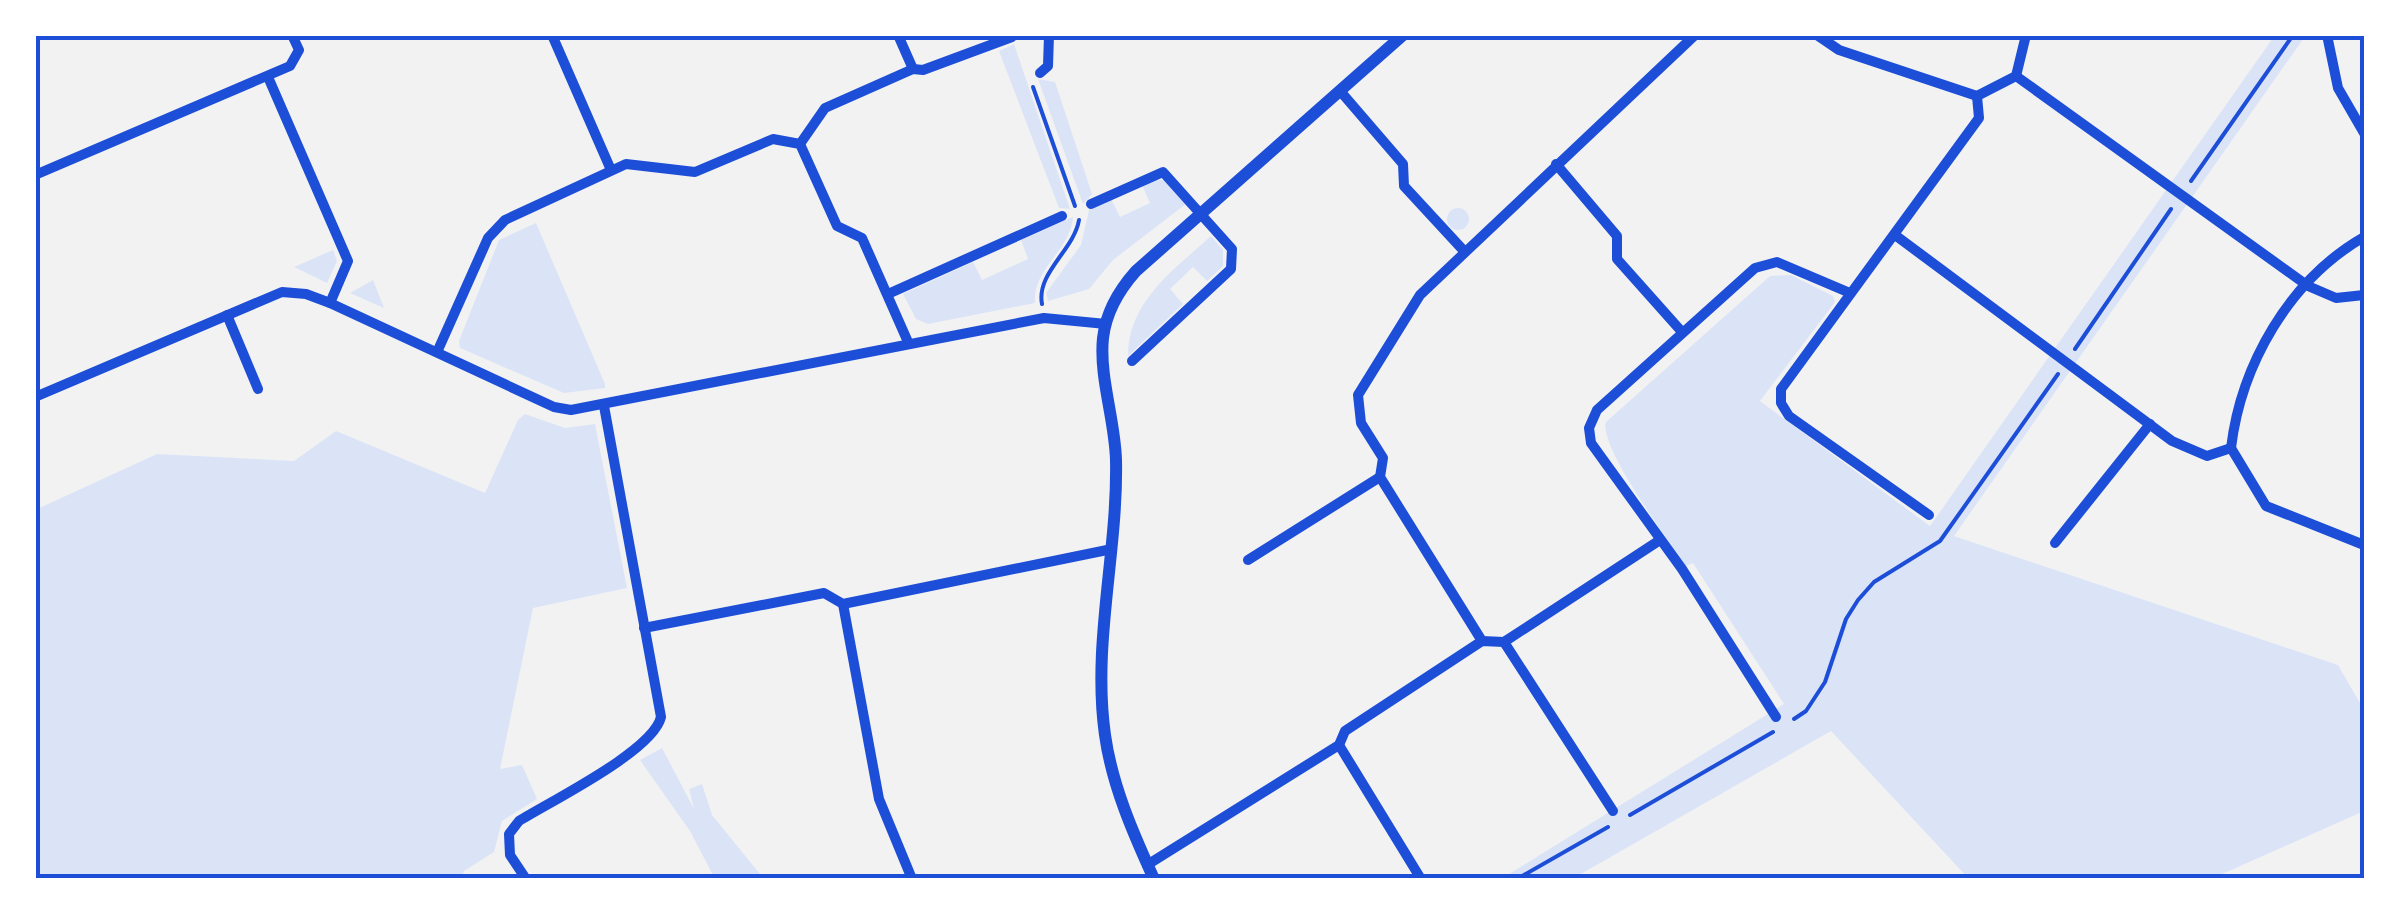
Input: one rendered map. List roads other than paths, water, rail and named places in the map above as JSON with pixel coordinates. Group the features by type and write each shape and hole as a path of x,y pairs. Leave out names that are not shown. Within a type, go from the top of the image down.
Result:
{"street":[{"path":"35,175 290,66 299,50 292,35"},
{"path":"552,35 611,170"},
{"path":"898,35 913,68"},
{"path":"1035,76 1048,66 1050,35"},
{"path":"1154,879 1119,796 1100,699 1116,457 1102,352 1106,324 1123,285 1136,270 1203,216 1403,35"},
{"path":"1482,641 1380,478 1383,458 1361,423 1358,395 1420,295 1695,35"},
{"path":"1818,35 1839,50 1977,96 2016,76 2026,35"},
{"path":"2327,35 2338,88 2364,133"},
{"path":"800,144 825,108 913,68 923,70 1012,37"},
{"path":"268,76 348,261 330,303"},
{"path":"2016,76 2308,286 2336,298 2364,295"},
{"path":"1341,92 1403,164 1404,186 1464,251"},
{"path":"1929,515 1790,416 1781,402 1780,389 1978,118 1977,96"},
{"path":"438,350 496,227 626,164 695,172 773,138 800,144"},
{"path":"800,144 837,226 862,238 908,342"},
{"path":"1556,164 1617,236 1617,259 1682,332"},
{"path":"1091,204 1163,172 1232,249 1231,269 1132,361"},
{"path":"888,294 1062,216"},
{"path":"1895,235 2192,452 2207,456 2230,448"},
{"path":"2364,237 2327,264 2287,308 2254,358 2236,407 2230,448 2266,506 2364,545"},
{"path":"1776,717 1591,443 1589,428 1596,410 1755,268 1777,262 1850,294"},
{"path":"35,397 282,292 306,294 330,303 554,407 572,410 1044,318 1106,324"},
{"path":"226,316 258,389"},
{"path":"526,879 510,856 509,834 519,821 658,730 661,717 604,406"},
{"path":"2055,543 2150,424"},
{"path":"1248,560 1380,478"},
{"path":"1148,865 1339,745 1345,731 1482,641 1504,642 1660,540"},
{"path":"644,628 824,593 843,604 1112,549"},
{"path":"843,604 878,800 912,879"},
{"path":"1504,642 1613,811"},
{"path":"1339,745 1421,879"}]}
